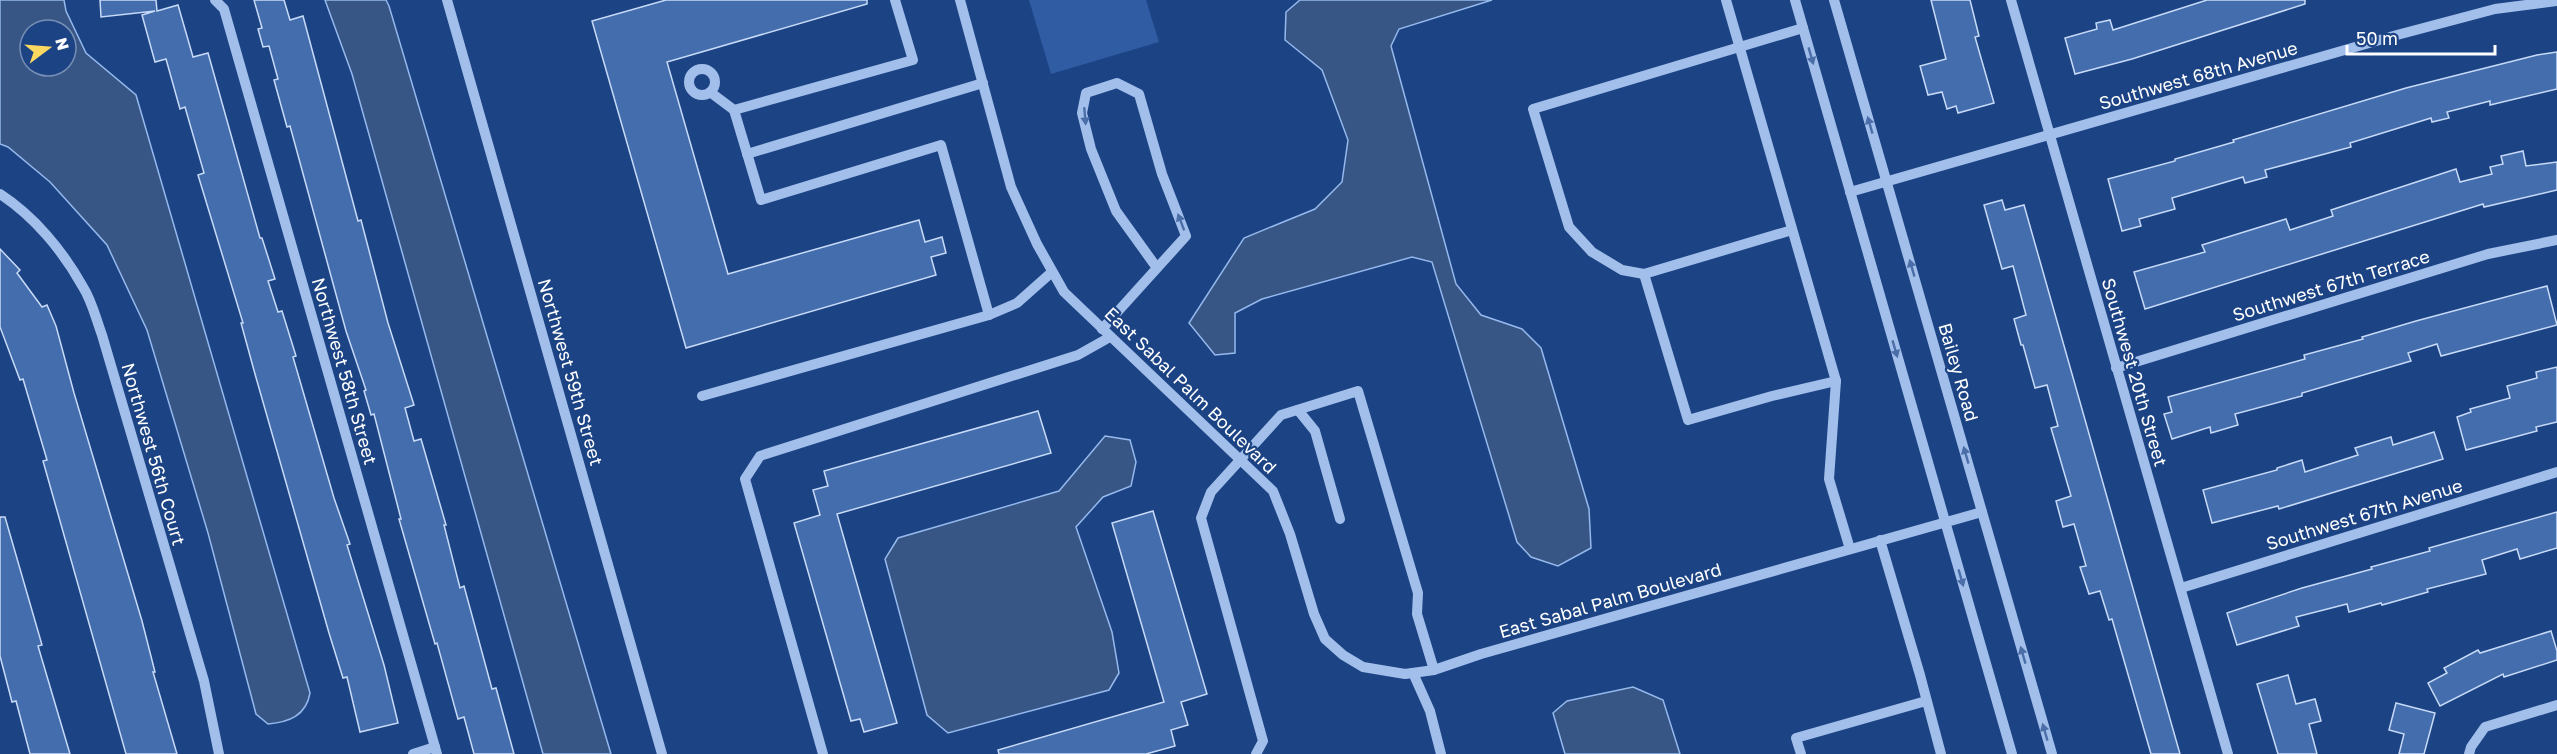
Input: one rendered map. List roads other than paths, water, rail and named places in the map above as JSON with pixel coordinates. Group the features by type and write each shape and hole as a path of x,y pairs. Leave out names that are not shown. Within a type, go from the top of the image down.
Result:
{"street":[{"name":"Northwest 58th Street","path":"215,0 224,9 436,751"},
{"name":"Northwest 59th Street","path":"447,0 662,754"},
{"path":"734,110 913,60 896,0"},
{"name":"East Sabal Palm Boulevard","path":"960,0 1011,187 1036,244 1064,292 1273,491 1290,534 1314,614 1325,639 1363,668 1405,674 1434,670 1481,654 1982,512"},
{"path":"1726,0 1836,381 1829,479 1850,549"},
{"path":"1795,0 2012,754"},
{"name":"Bailey Road","path":"1834,0 2052,754"},
{"name":"Southwest 20th Street","path":"2011,0 2228,754"},
{"name":"Southwest 68th Avenue","path":"1850,192 2495,9 2557,1"},
{"path":"1792,230 1644,274 1622,270 1592,252 1569,227 1533,109 1803,28"},
{"path":"747,154 983,83"},
{"path":"1102,329 1186,236 1162,174 1139,94 1117,83 1086,93 1083,113 1091,149 1116,211 1157,268"},
{"path":"710,92 734,110 761,200 941,145 989,315"},
{"name":"Northwest 56th Court","path":"0,194 17,205 56,246 84,288 102,335 197,659 219,754"},
{"name":"Southwest 67th Terrace","path":"2116,368 2488,254 2557,240"},
{"path":"702,396 989,315 1017,303 1052,272"},
{"path":"1644,274 1688,420 1772,396 1836,381"},
{"path":"823,754 745,479 760,456 1078,355 1110,337"},
{"path":"1256,754 1263,741 1201,518 1210,492 1281,415 1358,391 1418,593 1417,614 1434,670"},
{"path":"1298,410 1315,431 1340,519"},
{"name":"Southwest 67th Avenue","path":"2181,588 2557,472"},
{"path":"1880,540 1941,754"},
{"path":"1413,673 1430,711 1442,754"},
{"path":"1801,754 1796,738 1926,701"},
{"path":"2469,754 2471,747 2485,727 2557,705"},
{"path":"413,754 436,751"}]}
